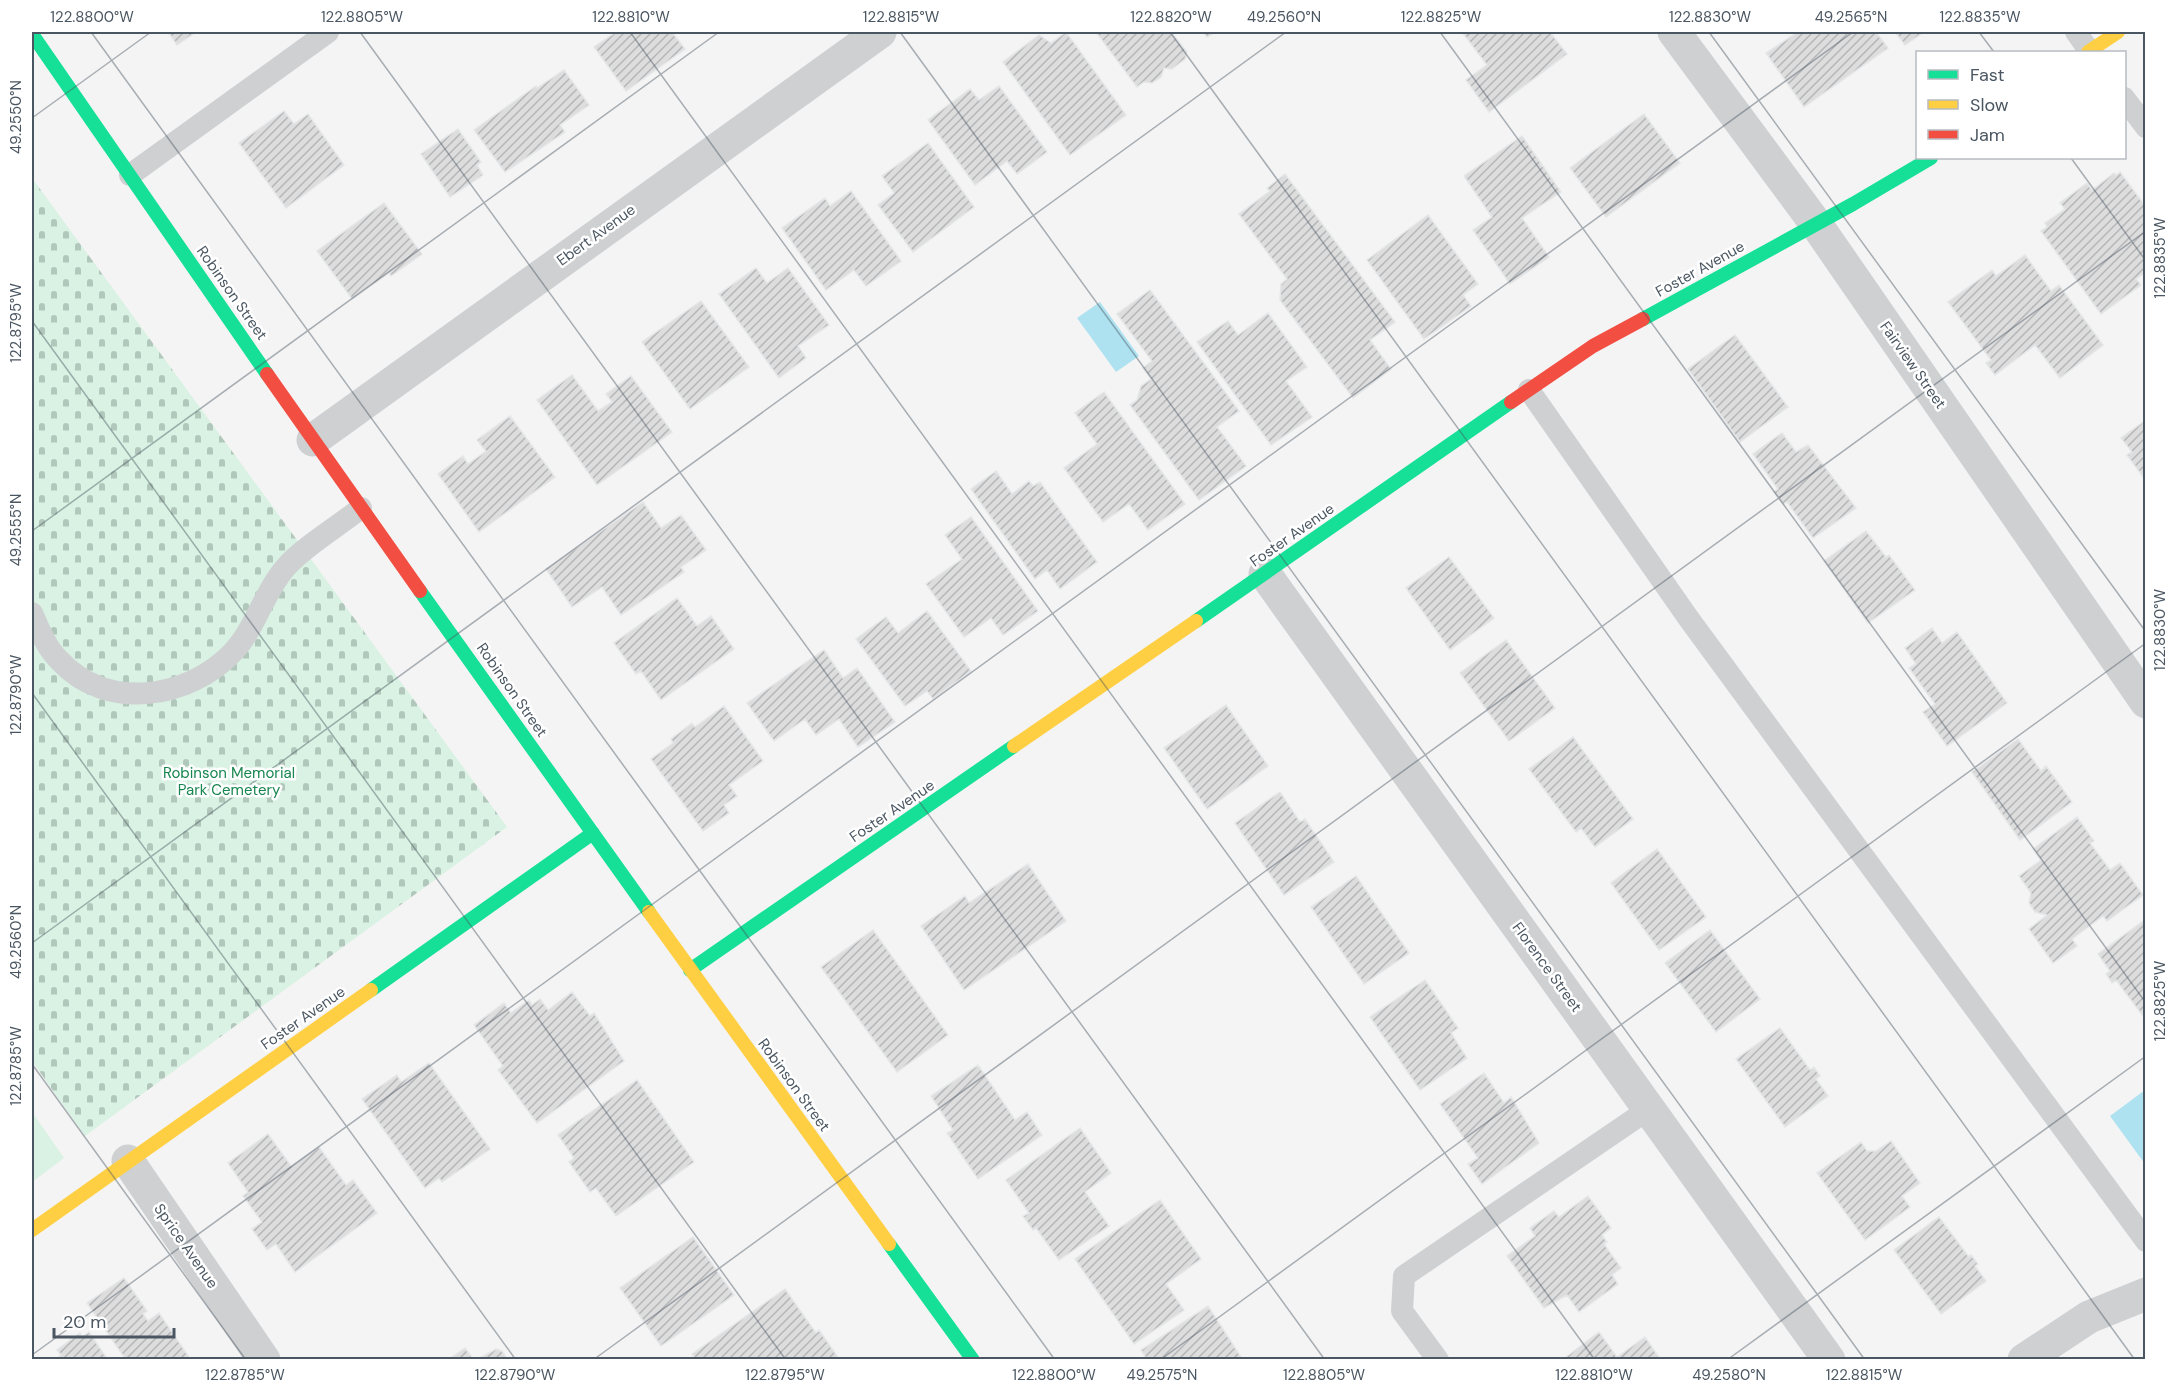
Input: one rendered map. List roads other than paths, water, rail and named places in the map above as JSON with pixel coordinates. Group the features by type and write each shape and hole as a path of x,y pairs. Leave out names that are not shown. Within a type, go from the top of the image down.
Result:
{"street":[{"name":"Ebert Avenue","path":"313,440 880,32"},
{"name":"Fairview Street","path":"1674,32 1816,224 2145,702"},
{"path":"2091,51 2118,32"},
{"name":"Robinson Street","path":"32,34 361,508 690,970 973,1359"},
{"name":"Foster Avenue","path":"690,970 1593,346 1929,159"},
{"name":"Florence Street","path":"1265,574 1828,1359"},
{"name":"Foster Avenue","path":"32,1230 593,832"},
{"name":"Sprice Avenue","path":"128,1161 264,1359"},
{"path":"2024,1359 2089,1317 2145,1294"}],"lane":[{"path":"130,175 328,32"},
{"path":"2076,32 2089,51"},
{"path":"2126,101 2145,126"},
{"path":"1528,390 1689,619 2145,1241"},
{"path":"32,613 41,636 59,661 82,678 115,692 149,694 176,689 219,667 236,649 268,591 287,565 361,508"},
{"path":"1438,1359 1402,1311 1404,1276 1649,1110"}],"water":[{"path":"1100,302 1139,356 1116,372 1077,318"},
{"path":"2145,1090 2145,1164 2110,1116"}],"park label":[{"name":"Robinson Memorial Park Cemetery","path":"229,782"}]}
